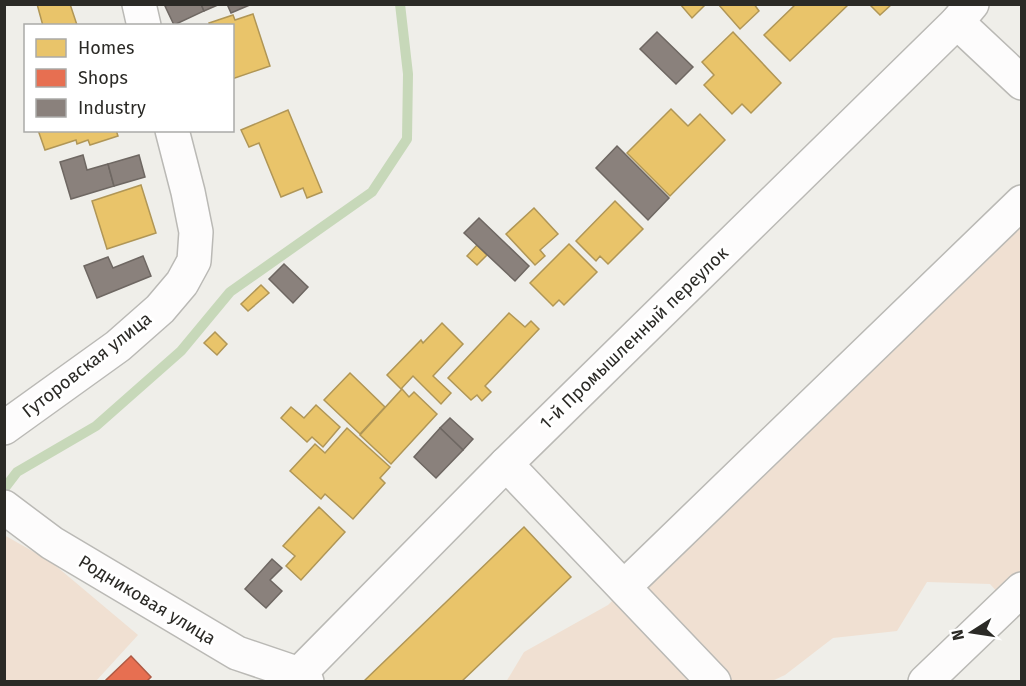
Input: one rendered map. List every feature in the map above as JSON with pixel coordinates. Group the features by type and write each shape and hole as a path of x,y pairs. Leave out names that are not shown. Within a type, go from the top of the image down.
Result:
{"street":[{"path":"139,4 144,24"},
{"path":"964,13 1022,83"},
{"name":"1-й Промышленный переулок","path":"299,679 506,464 964,13"},
{"name":"Гуторовская улица","path":"4,428 118,346 160,309 182,283 194,261 196,232 173,132"},
{"path":"624,587 1022,202"},
{"path":"506,464 714,681"},
{"name":"Родниковая улица","path":"4,507 52,543 237,653 299,679"},
{"path":"925,681 1022,589"}],"shaded area":[{"path":"1021,202 1021,618 990,584 927,582 897,631 833,638 785,675 772,681 506,682 524,652 608,605"},
{"path":"4,535 50,561 138,635 96,681 5,681"}],"building: Homes":[{"path":"37,4 70,4 77,24 42,24"},
{"path":"680,4 706,4 692,18"},
{"path":"718,4 754,4 759,11 740,29"},
{"path":"796,4 849,4 790,61 764,35"},
{"path":"869,4 892,4 880,15"},
{"path":"253,14 270,66 234,78 234,24 209,23 233,15 235,20"},
{"path":"733,32 781,83 751,113 742,104 732,114 704,85 714,75 702,62"},
{"path":"671,109 688,126 700,114 725,140 670,196 627,153"},
{"path":"288,110 322,192 307,198 303,188 281,197 259,143 249,147 241,130"},
{"path":"39,132 117,132 118,136 90,145 88,140 77,144 76,140 45,150"},
{"path":"141,185 156,233 107,249 92,201"},
{"path":"615,201 643,229 608,264 600,256 596,261 576,241"},
{"path":"534,208 558,234 540,250 545,256 535,265 506,234"},
{"path":"569,244 597,272 564,305 559,300 553,306 530,283"},
{"path":"477,245 487,255 477,265 467,256"},
{"path":"261,285 269,293 248,311 241,304"},
{"path":"509,313 525,327 531,321 539,329 485,386 491,392 482,401 477,395 471,400 448,378"},
{"path":"442,323 463,344 433,376 451,393 441,404 413,376 401,389 387,375 421,340 423,343"},
{"path":"215,332 227,344 217,355 204,343"},
{"path":"350,373 385,407 360,434 324,400"},
{"path":"402,389 409,397 414,392 437,414 391,464 360,435"},
{"path":"316,405 340,427 323,447 312,437 307,442 281,418 291,407 304,418"},
{"path":"347,428 390,467 380,478 385,483 353,519 325,494 321,499 290,471 315,444 325,453"},
{"path":"319,507 345,532 301,580 286,566 295,556 283,546"},
{"path":"524,527 571,577 461,682 363,682"}],"building: Shops":[{"path":"131,656 151,677 146,682 107,682 106,680"}],"building: Industry":[{"path":"201,4 204,11 174,24 165,6"},
{"path":"201,4 220,4 204,11"},
{"path":"227,4 252,4 231,13"},
{"path":"657,32 693,67 676,84 640,49"},
{"path":"617,146 669,198 648,220 596,168"},
{"path":"83,155 87,170 108,164 114,186 71,199 60,162"},
{"path":"139,155 145,177 114,186 108,164"},
{"path":"479,218 529,266 515,281 464,233"},
{"path":"143,256 151,276 97,298 84,266 108,257 113,268"},
{"path":"284,264 308,287 293,303 269,279"},
{"path":"450,418 473,439 463,450 440,428"},
{"path":"440,428 463,450 436,478 414,457"},
{"path":"272,559 282,568 270,580 282,591 266,608 245,589"}],"waterway":[{"path":"4,489 17,472 96,426 181,351 230,292 372,192 407,139 408,74 400,4"}]}
